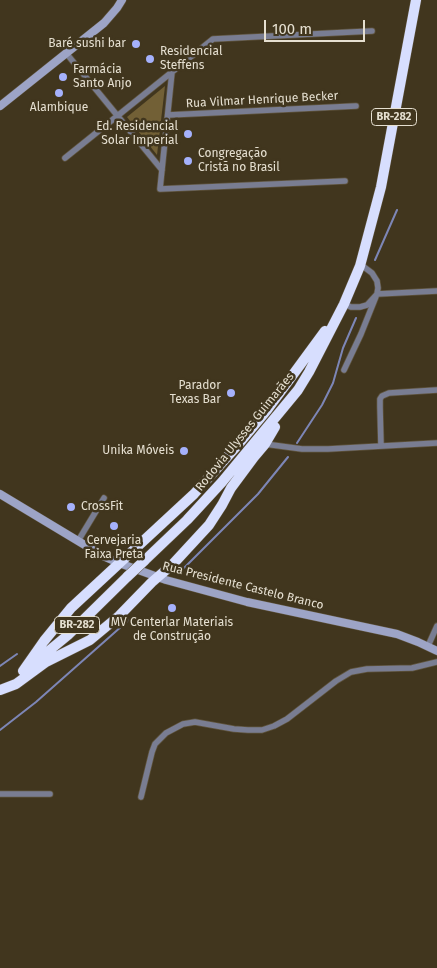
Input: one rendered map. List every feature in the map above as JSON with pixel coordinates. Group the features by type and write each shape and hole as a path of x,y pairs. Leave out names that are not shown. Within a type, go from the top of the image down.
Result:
{"highway":[{"name":"Rodovia Ulysses Guimarães","path":"0,687 39,660 68,635 187,520 222,482 298,390 309,372 342,308 360,266 381,187 416,0"},
{"path":"23,671 64,615 194,494 236,447 267,410 342,308"},
{"path":"0,690 16,684 46,662 90,640 120,616 157,577 173,564 209,525 231,488 265,444 298,390"}],"street":[{"path":"0,106 104,23 122,0"},
{"path":"65,158 213,39 372,31"},
{"path":"66,53 162,170"},
{"path":"172,72 160,188 344,181"},
{"name":"Rua Vilmar Henrique Becker","path":"168,115 356,106"},
{"path":"344,370 361,334 378,288 377,281 372,273 360,266"},
{"path":"342,308 368,305 377,294 437,291"},
{"path":"381,446 380,399 382,396 389,393 437,390"},
{"path":"265,444 302,449 437,443"},
{"name":"Rua Presidente Castelo Branco","path":"0,494 95,551 119,563 157,577 247,602 397,634 437,651"},
{"path":"78,541 104,498"},
{"path":"428,646 437,626"},
{"path":"141,797 152,752 156,744 166,733 183,724 195,722 234,729 262,730 287,719 336,681 351,672 367,669 412,668 437,662"},
{"path":"0,794 50,794"}],"shaded area":[{"path":"165,86 157,155 127,117"}],"waterway":[{"path":"375,260 397,210"},
{"path":"297,443 322,405 333,383 343,348 356,318"},
{"path":"180,572 258,494 288,457"},
{"path":"0,730 36,702 131,618"},
{"path":"0,666 17,654"}],"place":[{"name":"Baré sushi bar","path":"136,44"},
{"name":"Residencial Steffens","path":"150,59"},
{"name":"Farmácia Santo Anjo","path":"63,77"},
{"name":"Alambique","path":"59,93"},
{"name":"Ed. Residencial Solar Imperial","path":"188,134"},
{"name":"Congregação Cristã no Brasil","path":"188,161"},
{"name":"Parador Texas Bar","path":"231,393"},
{"name":"Unika Móveis","path":"184,451"},
{"name":"CrossFit","path":"71,507"},
{"name":"Cervejaria Faixa Preta","path":"114,526"},
{"name":"MV Centerlar Materiais de Construção","path":"172,608"}]}
